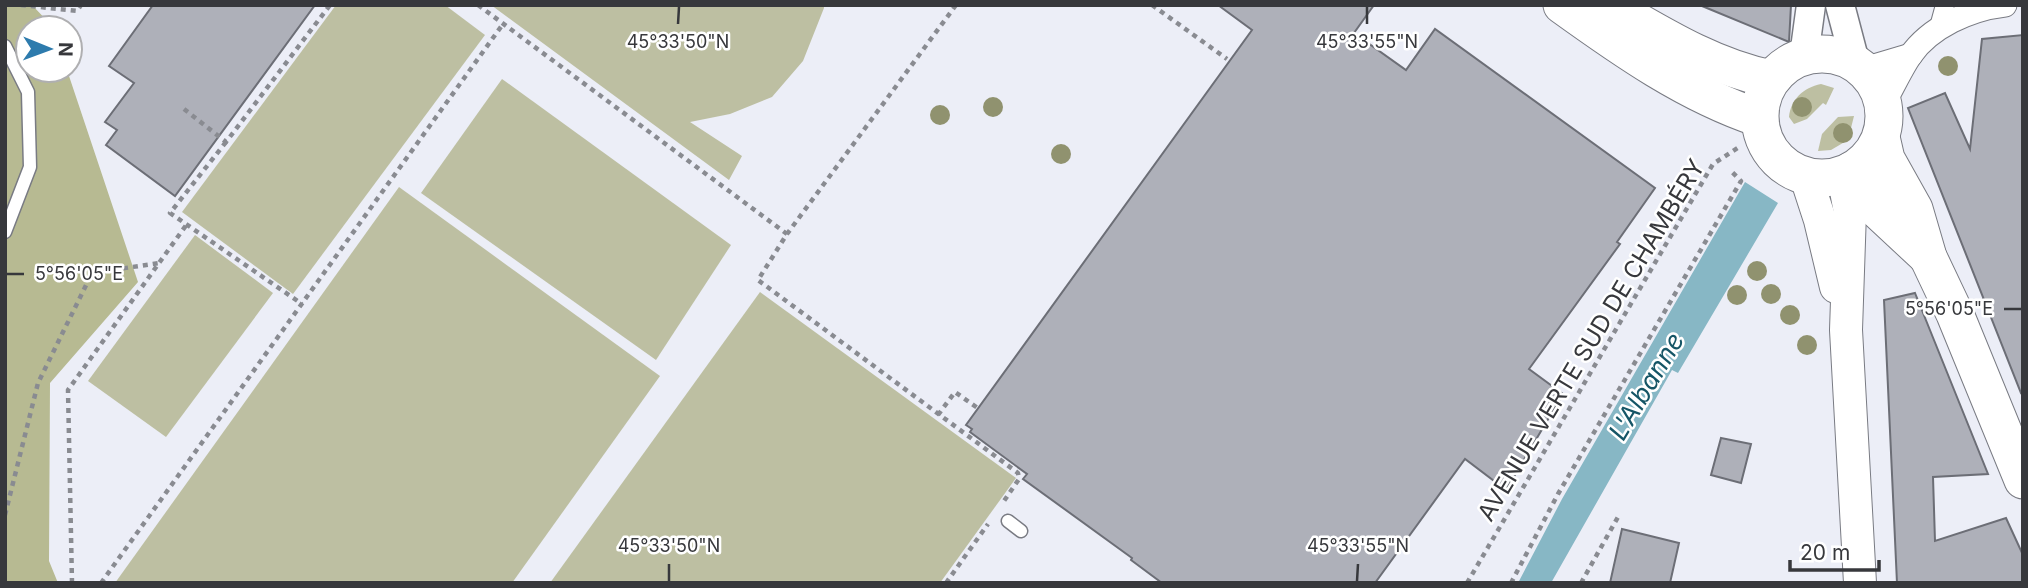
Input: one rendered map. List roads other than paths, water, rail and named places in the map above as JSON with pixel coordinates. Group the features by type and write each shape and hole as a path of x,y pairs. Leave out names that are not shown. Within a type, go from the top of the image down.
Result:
{"main road":[{"path":"1562,5 1644,61 1760,124"},
{"path":"1609,5 1732,70 1771,79"},
{"path":"1882,121 1874,150 1864,163 1847,173 1825,178 1806,177 1792,171 1770,151 1760,124 1760,105 1771,79 1785,65 1804,56 1821,53 1839,55 1859,66 1880,92 1886,159 1914,209 1928,257 1955,314 2023,480"},
{"path":"1847,173 1870,203 1928,257"},
{"path":"1847,173 1850,212 1846,330 1860,583"},
{"path":"1806,177 1821,220 1846,330"}],"street":[{"path":"1804,56 1811,5"},
{"path":"1839,5 1859,66 1911,55"},
{"path":"1882,121 1911,55 1942,16 2005,5"}],"lane":[{"path":"5,46 28,92 30,167 5,232"},
{"path":"1008,521 1021,531"}],"water":[{"name":"L'Albanne","path":"1745,182 1778,203 1678,373 1672,370 1551,583 1518,583 1562,499"}]}
